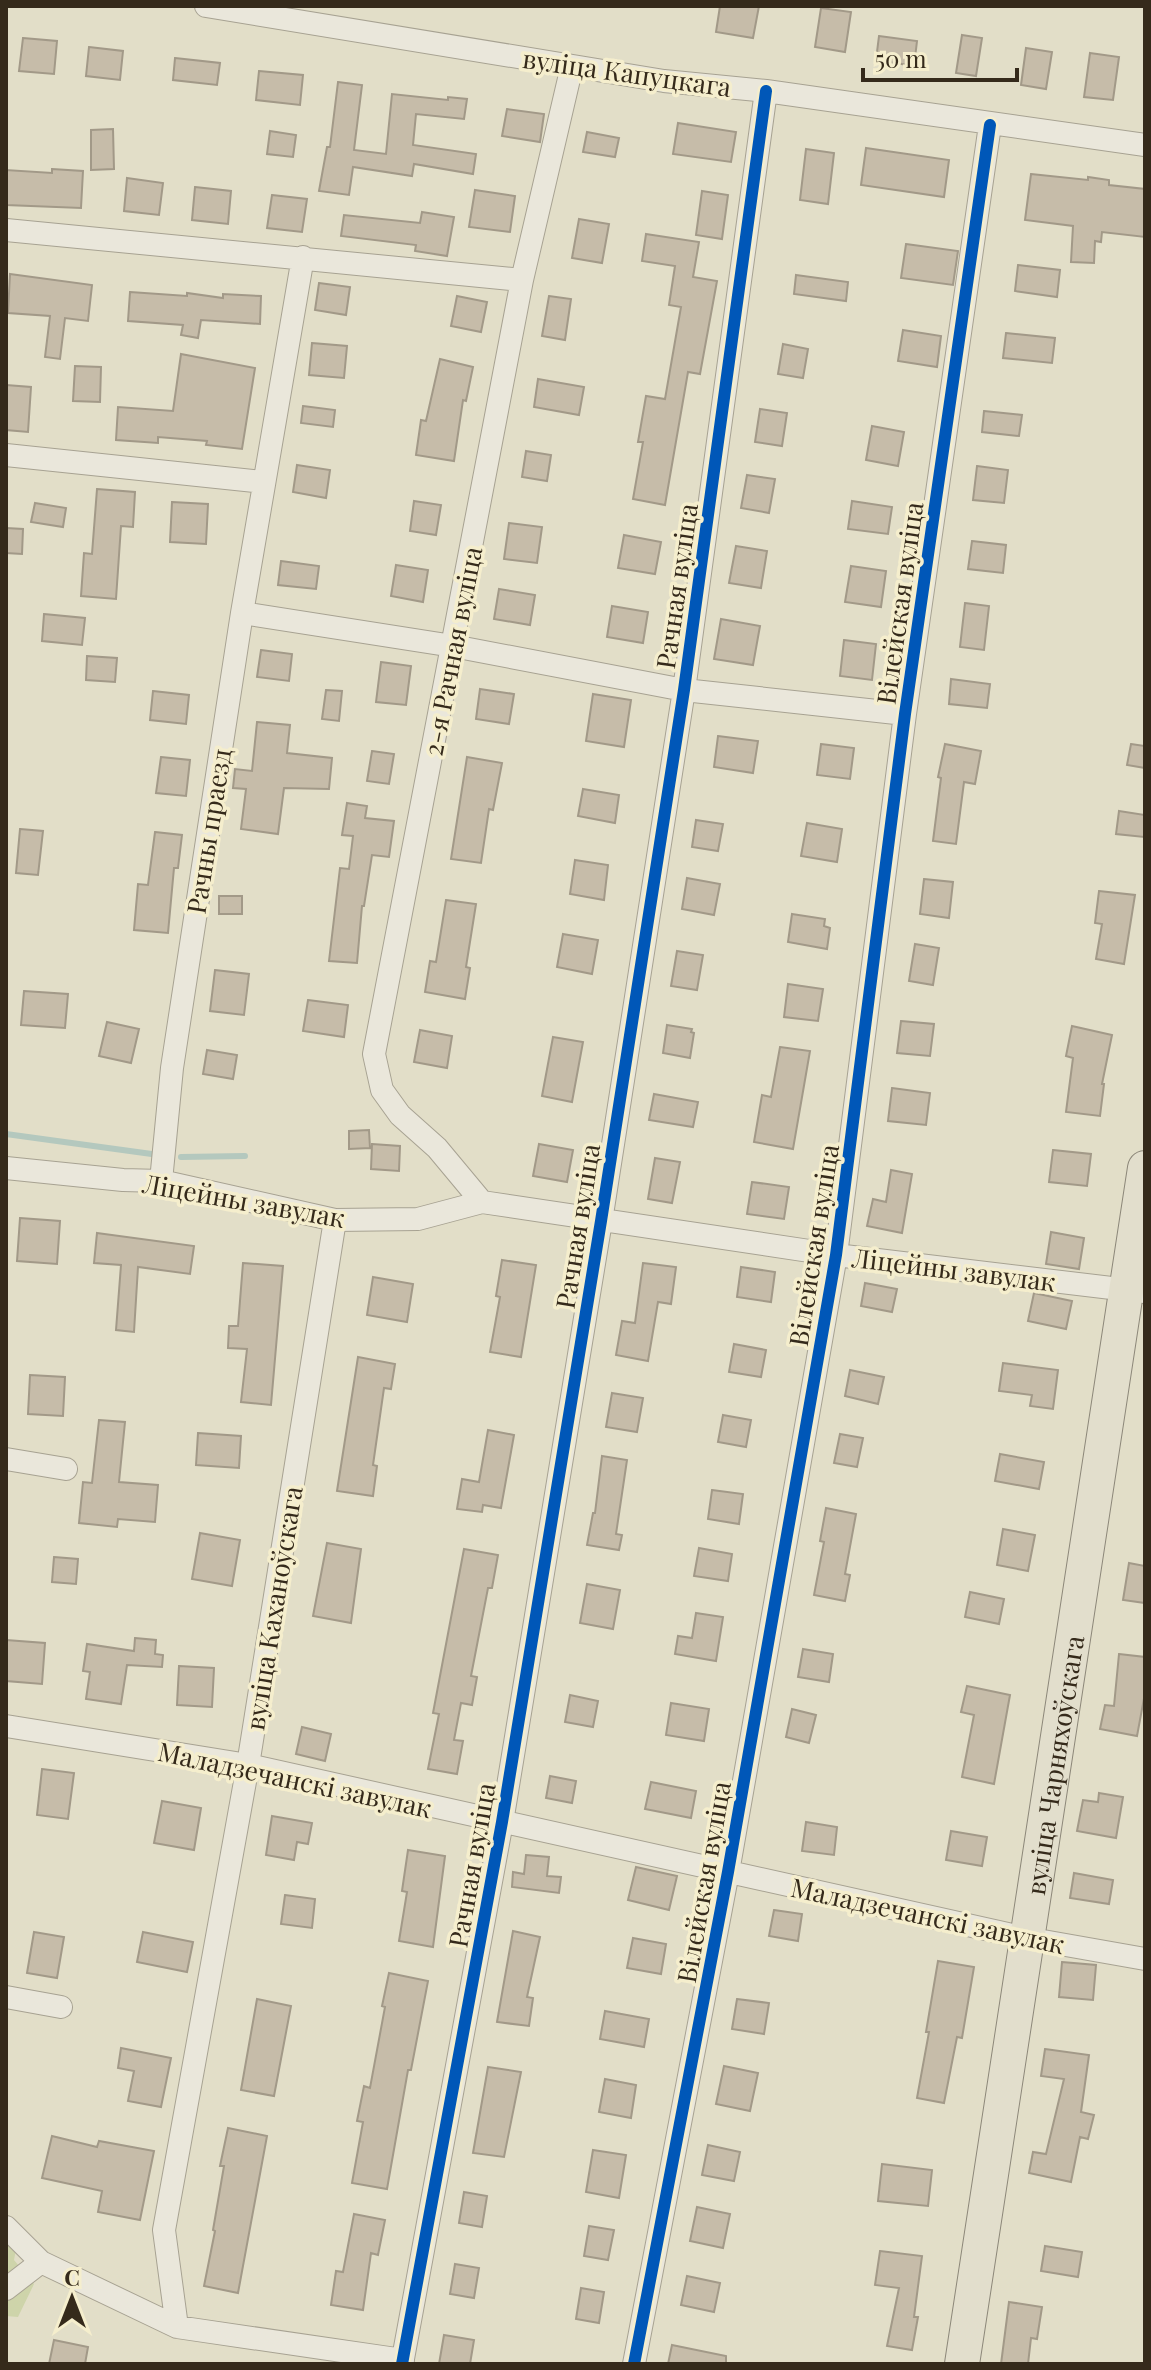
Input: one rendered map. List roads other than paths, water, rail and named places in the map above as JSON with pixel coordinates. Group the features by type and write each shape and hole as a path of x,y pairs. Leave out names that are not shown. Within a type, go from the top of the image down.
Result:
{"main road":[{"name":"вуліца Чарняхоўскага","path":"962,2364 1026,1938 1135,1291 1145,1168"}],"street":[{"name":"вуліца Капуцкага","path":"206,6 664,81 766,91 1145,145"},
{"name":"2-я Рачная вуліца","path":"482,1202 437,1148 400,1115 382,1090 374,1054 522,280 572,66"},
{"name":"Рачная вуліца","path":"402,2362 502,1822 601,1221 684,690 766,91"},
{"name":"Вілейская вуліца","path":"634,2364 728,1872 836,1255 905,714 990,125"},
{"path":"6,230 522,280"},
{"name":"Рачны праезд","path":"161,1181 172,1068 263,482 303,257"},
{"path":"6,455 263,482"},
{"path":"242,613 453,646 684,690 905,714"},
{"name":"Ліцейны завулак","path":"6,1168 161,1181 335,1220 418,1219 482,1202 836,1255 1135,1291"},
{"name":"вуліца Каханоўскага","path":"177,2327 164,2230 248,1765 335,1220"},
{"path":"6,1459 66,1469"},
{"name":"Маладзечанскі завулак","path":"6,1726 248,1765 1026,1938 1145,1959"},
{"path":"6,1997 61,2007"},
{"path":"7,2227 41,2262 177,2327 402,2362"},
{"path":"6,2289 41,2262"}],"waterway":[{"path":"6,1134 159,1155"},
{"path":"181,1157 245,1156"}]}
